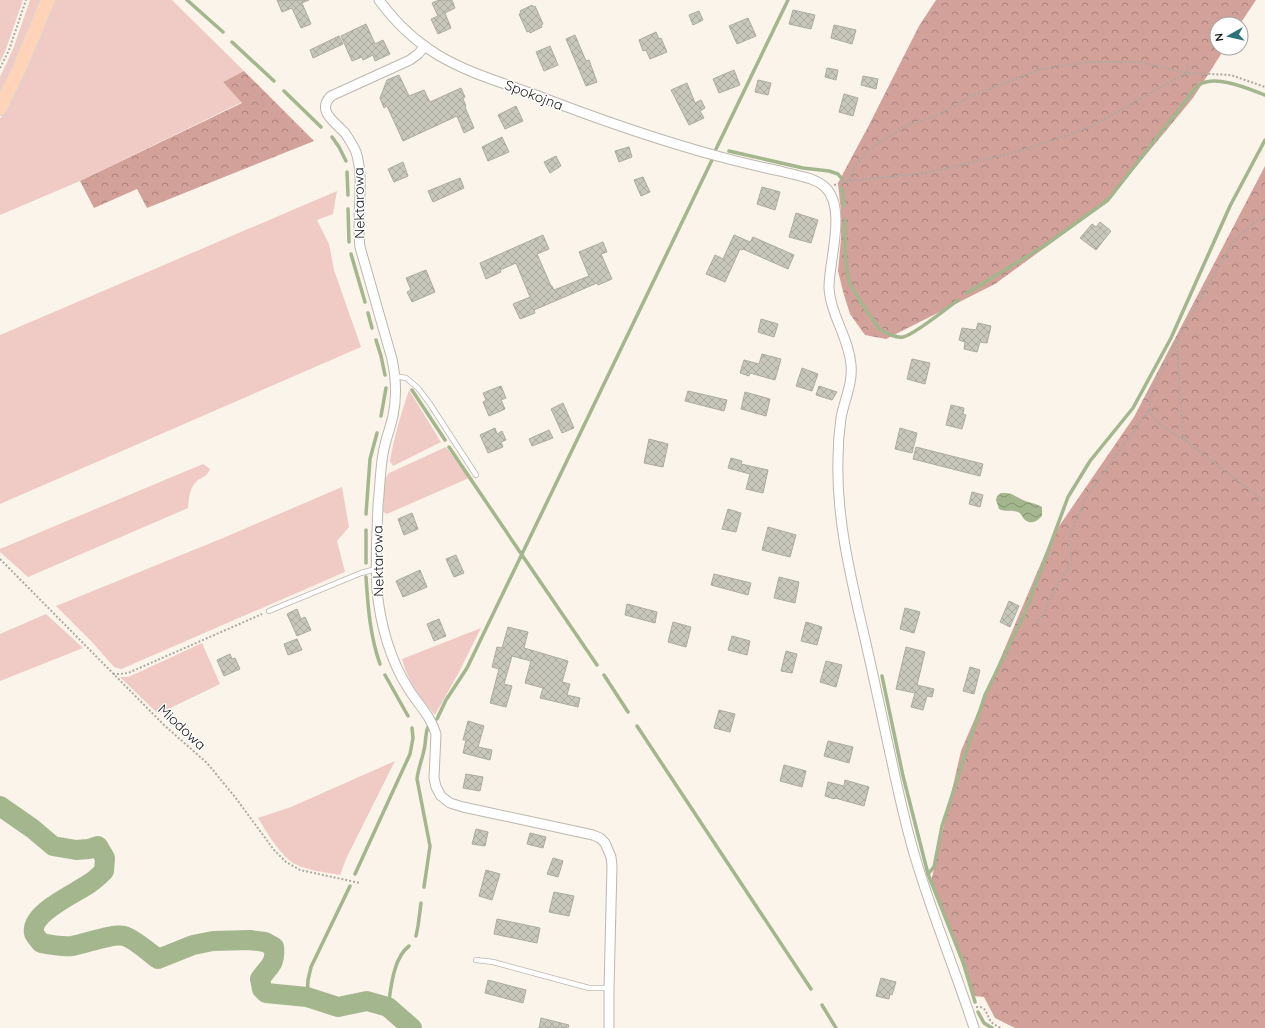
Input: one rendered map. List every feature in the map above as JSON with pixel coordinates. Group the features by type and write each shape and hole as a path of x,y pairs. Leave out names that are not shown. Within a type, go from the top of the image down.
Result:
{"main road":[{"path":"0,108 19,69 48,0"}],"street":[{"name":"Spokojna","path":"379,0 403,28 425,46 438,55 465,68 576,111 643,134 710,154 811,179 826,188"},
{"name":"Nektarowa","path":"425,46 410,60 331,96 325,108 329,117 349,139 358,159 360,247 392,359 395,376 394,407 382,461 376,543 376,569 380,615 391,653 404,681 429,717 436,734 434,778 436,787 441,796 450,803 585,832 600,838 605,843 611,857 612,866 609,988"},
{"path":"826,188 831,197 836,217 834,254 829,288 834,309 848,348 852,367 849,388 841,418 838,457 840,512 845,542 886,736 910,838 926,892 974,1028"},
{"path":"609,988 609,1028"}],"lane":[{"path":"395,376 406,378 418,388 476,475"},
{"path":"269,611 361,573 376,569"},
{"path":"476,960 493,962 589,988 609,988"}],"path":[{"path":"0,68 16,31 26,0"},
{"path":"849,181 853,168 868,150 904,127 942,113 971,96 1042,69 1087,62 1140,62 1186,73 1231,74 1265,87"},
{"path":"826,188 849,181 926,173 1016,152 1068,135 1092,126 1186,73 1188,65"},
{"path":"1036,624 1045,612 1056,587 1071,564 1072,552 1069,536 1085,499 1149,410 1152,392 1177,341 1234,240 1255,222 1265,216"},
{"path":"1177,341 1182,422 1185,441"},
{"path":"1149,410 1154,420 1164,428 1185,441 1265,502"},
{"name":"Miodowa","path":"0,559 165,726 207,763 235,797 274,850 286,862 300,870 360,883"},
{"path":"113,674 128,673 269,611"},
{"path":"982,1007 991,1022 1001,1028"}],"shaded area":[{"path":"0,0 23,0 5,52 0,62"},
{"path":"30,0 40,0 23,47 0,96 0,77 13,49"},
{"path":"56,0 172,0 244,71 223,82 242,102 80,181 0,215 0,119 9,104"},
{"path":"337,191 333,214 317,220 329,244 334,270 361,347 0,504 0,335"},
{"path":"409,390 441,442 393,466 390,461 398,426"},
{"path":"446,447 469,478 387,514 383,512 385,479 389,473"},
{"path":"203,464 210,469 206,475 197,481 192,487 188,508 28,577 0,552 0,549"},
{"path":"342,487 349,527 337,541 345,572 126,667 121,669 114,667 92,642 56,606 223,538"},
{"path":"46,614 83,648 0,681 0,634"},
{"path":"481,628 435,715 411,682 402,659"},
{"path":"202,643 220,684 158,714 120,677 128,677"},
{"path":"395,761 346,859 340,875 313,870 300,866 289,860 280,851 258,818 291,807"}],"green space":[{"path":"936,0 1256,0 1245,16 1209,16 1209,56 1220,56 1193,98 1106,203 995,284 886,339 865,335 850,314 844,295 838,271 841,239 841,212 838,183 919,26"},
{"path":"244,71 314,141 147,208 137,189 94,208 80,181 242,103 223,82"},
{"path":"1265,166 1265,1028 1015,1028 995,1018 984,997 974,996 931,882 961,751 1053,535 1134,417"}],"water":[{"path":"1001,493 1011,494 1042,507 1042,516 1036,521 1030,522 1025,520 1018,512 999,509 996,500 997,496"}],"building":[{"path":"277,0 309,0 302,3 311,24 301,28 292,8 282,12"},
{"path":"439,0 452,0 455,8 445,13 451,28 438,34 431,19 438,16 432,3"},
{"path":"532,5 533,7 535,6 543,24 541,25 542,27 530,33 529,31 527,32 519,14 521,13 520,11"},
{"path":"793,10 815,15 811,29 789,24"},
{"path":"699,11 703,20 693,25 689,15"},
{"path":"748,18 756,36 737,44 729,26"},
{"path":"366,24 375,44 383,40 390,54 375,61 373,55 363,60 362,57 352,61 341,36"},
{"path":"834,25 856,30 852,44 831,38"},
{"path":"656,32 659,39 661,38 667,52 650,59 646,50 643,51 639,40"},
{"path":"575,35 586,61 589,60 597,82 586,86 566,39"},
{"path":"339,36 343,44 313,58 310,50"},
{"path":"550,46 558,65 544,71 536,52"},
{"path":"827,68 838,70 836,80 825,77"},
{"path":"734,70 740,85 719,93 713,79"},
{"path":"399,75 409,96 424,90 430,102 461,88 465,97 463,99 466,106 465,107 474,128 464,133 457,116 403,141 387,106 384,108 380,98 387,80"},
{"path":"863,76 878,79 876,89 861,85"},
{"path":"758,80 771,83 768,95 755,92"},
{"path":"687,83 695,103 701,100 705,108 700,111 704,118 689,125 671,90"},
{"path":"844,94 858,98 853,116 839,112"},
{"path":"516,106 523,121 505,129 498,115"},
{"path":"502,137 509,152 488,161 482,147"},
{"path":"629,147 632,157 619,162 615,151"},
{"path":"556,156 561,166 550,173 544,162"},
{"path":"403,162 408,176 394,182 388,169"},
{"path":"643,177 650,192 641,196 634,180"},
{"path":"460,178 464,188 433,202 428,191"},
{"path":"762,187 780,192 775,210 757,204"},
{"path":"796,213 818,220 811,243 789,237"},
{"path":"1100,222 1111,231 1096,250 1080,238 1092,224 1096,227"},
{"path":"543,235 549,249 537,254 554,290 589,276 579,252 603,242 607,252 601,254 612,279 598,285 597,283 534,310 535,313 520,319 513,304 530,297 516,263 500,270 501,272 486,279 480,263"},
{"path":"734,235 750,242 753,237 794,255 788,269 740,249 725,282 706,274 715,255 723,259"},
{"path":"426,270 435,292 412,302 407,292 411,290 406,278"},
{"path":"761,319 778,324 774,337 758,332"},
{"path":"978,323 991,326 987,343 980,342 977,352 964,349 965,342 959,340 962,328 976,330"},
{"path":"762,354 781,359 775,380 750,373 749,376 740,373 744,360 759,364"},
{"path":"912,359 930,363 925,384 907,379"},
{"path":"802,368 818,374 812,391 796,386"},
{"path":"501,386 506,398 501,400 505,409 489,416 483,402 486,400 483,393"},
{"path":"819,386 837,392 832,400 816,395"},
{"path":"688,391 727,400 724,411 685,401"},
{"path":"745,392 770,399 766,416 741,409"},
{"path":"563,403 574,428 562,433 551,409"},
{"path":"951,405 964,408 963,414 966,415 962,429 946,425"},
{"path":"495,428 497,434 502,431 506,440 501,442 503,447 488,453 480,435"},
{"path":"900,428 917,433 912,453 895,449"},
{"path":"549,430 553,438 532,446 529,439"},
{"path":"649,439 668,444 663,467 644,463"},
{"path":"916,447 983,464 980,476 913,459"},
{"path":"731,458 742,461 741,464 768,470 763,493 746,489 750,474 728,468"},
{"path":"972,492 983,495 980,507 969,504"},
{"path":"728,509 741,513 736,532 722,529"},
{"path":"412,513 418,529 404,535 398,519"},
{"path":"768,527 796,535 790,557 762,550"},
{"path":"456,555 464,573 454,577 446,559"},
{"path":"420,570 427,587 403,597 396,581"},
{"path":"714,574 751,583 748,595 711,585"},
{"path":"779,577 799,582 795,603 774,598"},
{"path":"1009,601 1019,606 1010,627 1000,622"},
{"path":"627,604 657,612 655,623 625,615"},
{"path":"905,608 920,612 914,633 900,629"},
{"path":"297,609 301,619 305,617 311,630 297,636 287,614"},
{"path":"439,619 446,636 434,641 427,624"},
{"path":"673,622 691,627 686,647 668,642"},
{"path":"806,622 822,627 817,645 801,641"},
{"path":"508,627 528,632 524,648 568,661 562,682 570,684 567,695 580,698 578,707 540,698 543,688 525,683 531,661 512,656 504,684 512,686 506,707 490,703 499,669 492,667 497,647 502,648"},
{"path":"732,636 750,641 747,655 728,650"},
{"path":"297,639 302,650 288,655 284,644"},
{"path":"906,647 925,652 917,685 934,689 932,697 927,696 923,710 911,707 915,693 896,689"},
{"path":"786,651 797,654 792,673 781,671"},
{"path":"230,654 232,659 235,658 240,669 224,676 217,660"},
{"path":"826,661 842,665 836,687 820,682"},
{"path":"970,667 980,670 974,694 963,691"},
{"path":"719,710 735,714 730,732 714,728"},
{"path":"468,721 484,726 478,747 492,750 490,760 463,753 466,740 463,740"},
{"path":"828,741 853,747 849,763 824,756"},
{"path":"784,765 806,771 802,787 780,781"},
{"path":"466,774 483,777 480,791 463,788"},
{"path":"845,780 869,787 864,806 825,796 828,782 844,786"},
{"path":"476,829 488,832 485,846 472,844"},
{"path":"530,833 546,837 543,848 527,844"},
{"path":"553,858 563,861 558,877 547,874"},
{"path":"486,870 500,874 492,900 479,896"},
{"path":"554,892 574,896 569,916 549,912"},
{"path":"497,919 540,928 537,943 494,934"},
{"path":"881,978 896,982 892,995 890,994 889,999 876,996"},
{"path":"488,980 526,990 523,1003 485,993"},
{"path":"541,1018 569,1025 568,1028 539,1028"}],"waterway":[{"path":"187,0 223,32"},
{"path":"716,149 788,0"},
{"path":"232,42 274,81"},
{"path":"967,293 1044,246 1108,200 1199,85 1206,82 1223,82 1242,86 1265,95"},
{"path":"284,91 321,127"},
{"path":"332,137 346,161"},
{"path":"928,874 934,867 942,826 985,695 1025,613 1068,497 1090,461 1133,408 1171,338 1230,206 1265,140"},
{"path":"729,151 803,168 829,171 838,174 842,179"},
{"path":"437,719 446,700 467,668 712,160"},
{"path":"347,172 348,195"},
{"path":"842,188 844,205"},
{"path":"348,209 349,242"},
{"path":"845,219 846,259 850,283 864,307 880,329 888,334 903,337 914,332 958,300"},
{"path":"351,254 365,302"},
{"path":"368,313 372,328"},
{"path":"376,340 385,375"},
{"path":"381,416 386,388"},
{"path":"412,390 445,440"},
{"path":"366,514 370,459 377,433"},
{"path":"449,447 597,665"},
{"path":"366,530 366,563"},
{"path":"366,577 372,632 380,664"},
{"path":"385,675 408,716"},
{"path":"604,675 628,712"},
{"path":"882,676 903,776 928,874 963,962 975,1002"},
{"path":"637,726 811,989"},
{"path":"424,887 430,846 417,779 425,747 428,727"},
{"path":"355,874 410,754 413,738 412,728"},
{"path":"0,806 33,829 53,846 76,850 89,849 98,846 105,858 104,871 92,882 56,904 39,918 35,925 34,933 41,943 72,946 119,935 128,937 158,959 193,945 213,941 250,940 265,942 274,947 273,961 260,979 262,989 266,993 307,997 338,1007 367,1001 388,1007 412,1028"},
{"path":"307,997 308,980 311,967 350,886"},
{"path":"416,936 421,903"},
{"path":"388,1007 396,966 399,958 409,946"},
{"path":"822,1005 836,1028"},
{"path":"978,1012 984,1023 992,1028"}]}
